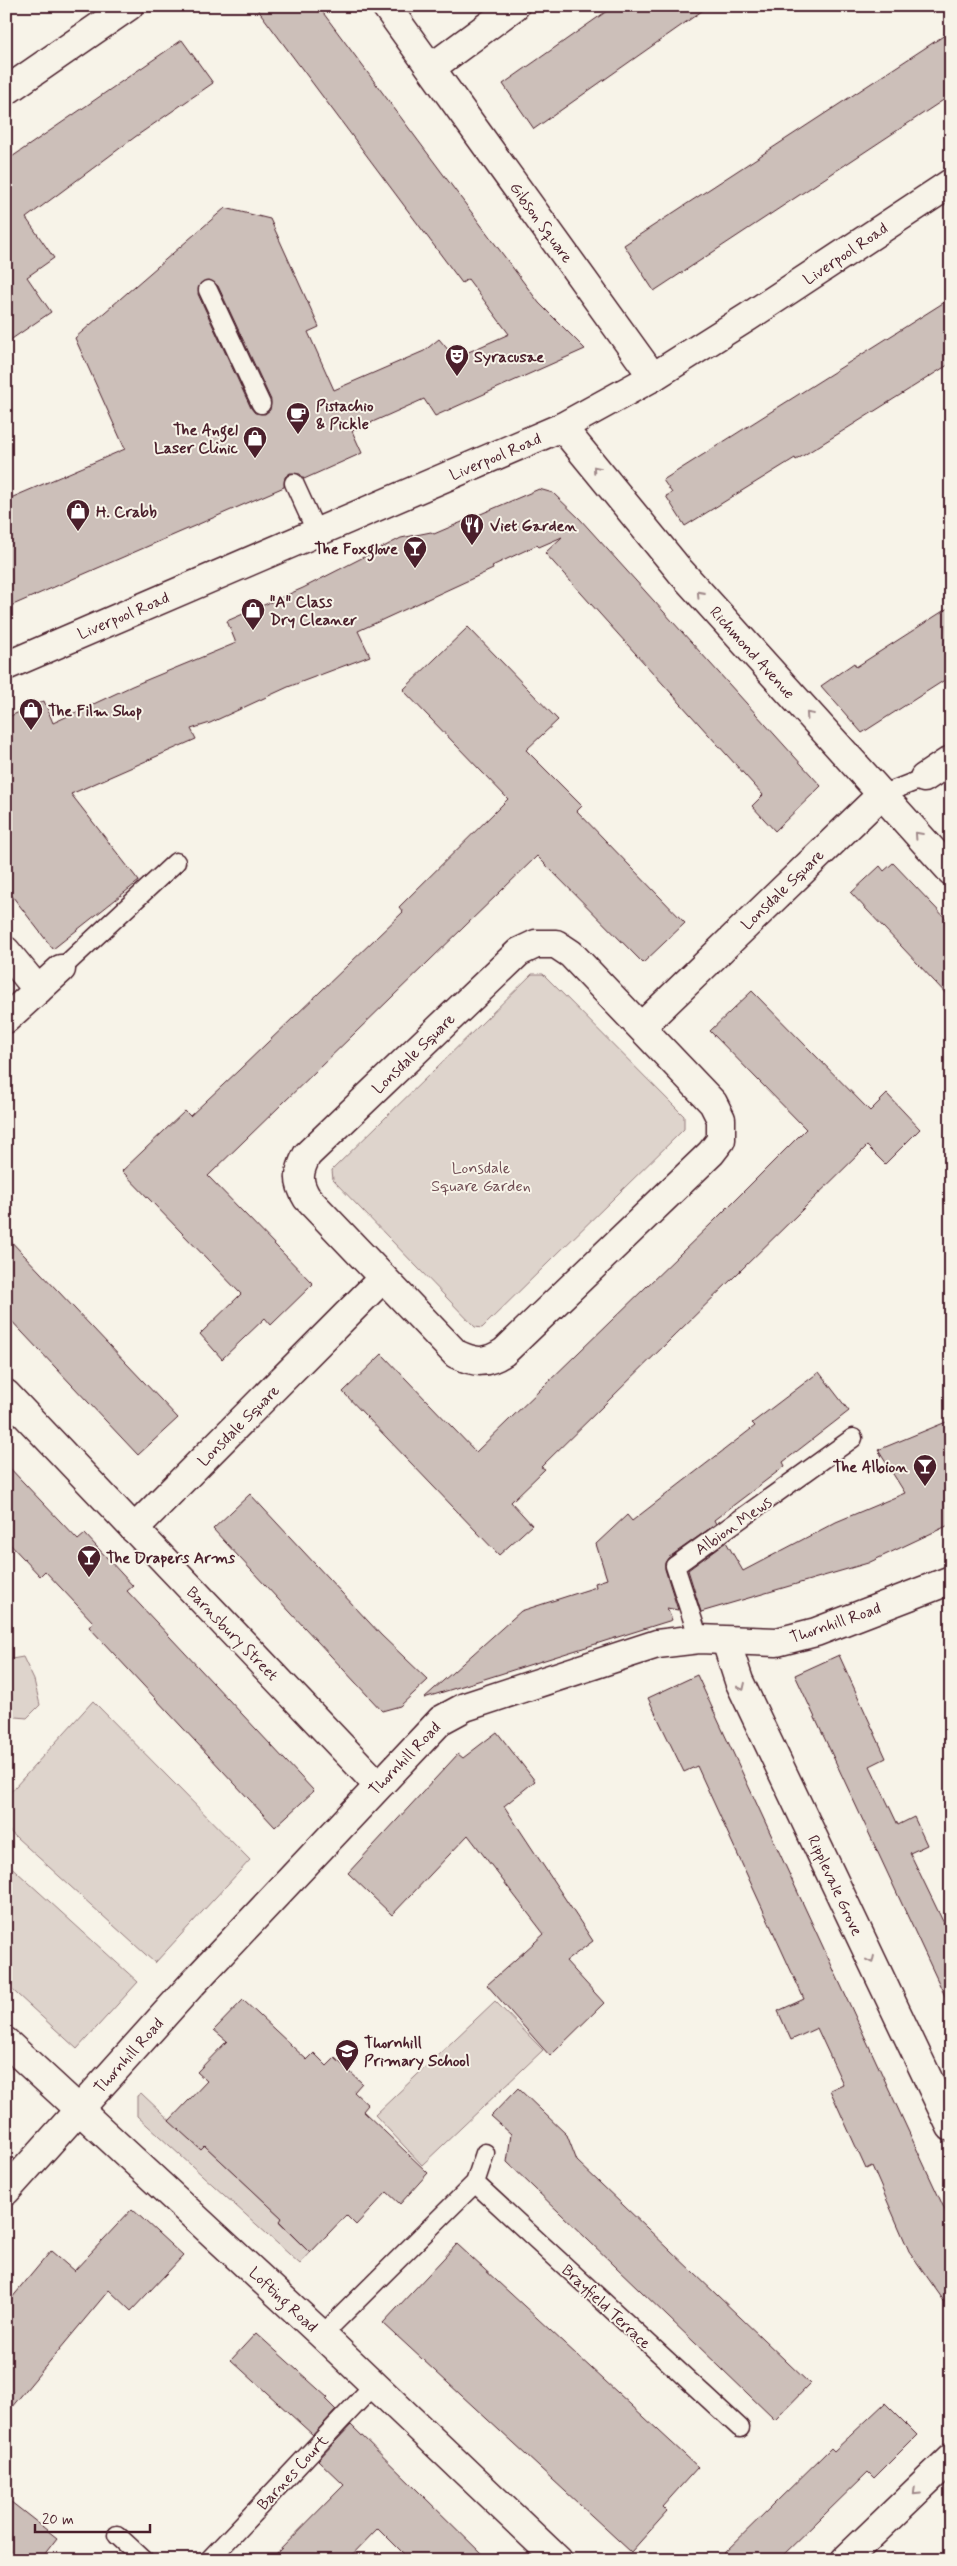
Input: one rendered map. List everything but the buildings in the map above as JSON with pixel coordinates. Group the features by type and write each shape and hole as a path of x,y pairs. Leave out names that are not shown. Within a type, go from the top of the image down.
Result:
{"street":[{"path":"17,84 129,6"},
{"name":"Gibson Square","path":"386,6 654,377"},
{"path":"431,68 516,6"},
{"name":"Liverpool Road","path":"6,666 316,531 562,427 654,377 951,182"},
{"name":"Richmond Avenue","path":"562,427 680,571 951,871"},
{"path":"924,778 951,760"},
{"name":"Lonsdale Square","path":"642,1026 881,795"},
{"name":"Lonsdale Square","path":"536,944 556,944 571,954 713,1102 721,1119 721,1140 712,1153 621,1242 504,1352 493,1360 472,1362 456,1354 383,1278 307,1198 299,1186 300,1169 307,1156 519,952 536,944"},
{"path":"6,951 38,990"},
{"path":"6,1020 61,969"},
{"name":"Lonsdale Square","path":"134,1529 383,1278"},
{"name":"Barnsbury Street","path":"6,1394 378,1785"},
{"name":"Thornhill Road","path":"6,2191 192,1984 441,1720 455,1711 657,1644 699,1639 777,1642 816,1632 951,1580"},
{"name":"Ripplevale Grove","path":"726,1641 739,1681 951,2127"},
{"name":"Lofting Road","path":"6,2042 322,2335 558,2560"},
{"path":"845,2560 951,2458"}],"lane":[{"path":"208,290 260,404"},
{"path":"294,483 316,531"},
{"path":"881,795 924,778"},
{"path":"61,969 176,862"},
{"name":"Albion Mews","path":"699,1639 675,1566 853,1438"},
{"path":"322,2335 475,2183 485,2153"},
{"name":"Brayfield Terrace","path":"475,2183 740,2428"},
{"name":"Barnes Court","path":"210,2560 374,2385"},
{"path":"117,2535 144,2560"}],"green space":[{"name":"Lonsdale Square Garden","path":"532,974 543,974 684,1116 684,1129 482,1328 475,1327 333,1180 332,1170"},
{"path":"23,1657 34,1680 40,1705 27,1718 6,1716 6,1660"},
{"path":"93,1701 250,1860 155,1963 6,1828 6,1797"},
{"path":"6,1862 138,1982 77,2049 6,1984"},
{"path":"495,2001 543,2050 422,2165 375,2115"},
{"path":"141,2093 201,2150 205,2146 282,2218 279,2223 310,2253 300,2264 137,2116 137,2096"}],"place":[{"name":"Syracusae","path":"457,377"},
{"name":"Pistachio & Pickle","path":"298,435"},
{"name":"The Angel Laser Clinic","path":"255,459"},
{"name":"H. Crabb","path":"78,532"},
{"name":"Viet Garden","path":"472,546"},
{"name":"The Foxglove","path":"415,569"},
{"name":"\"A\" Class Dry Cleaner","path":"253,631"},
{"name":"The Film Shop","path":"31,731"},
{"name":"The Albion","path":"925,1487"},
{"name":"The Drapers Arms","path":"89,1578"},
{"name":"Thornhill Primary School","path":"347,2072"}]}
